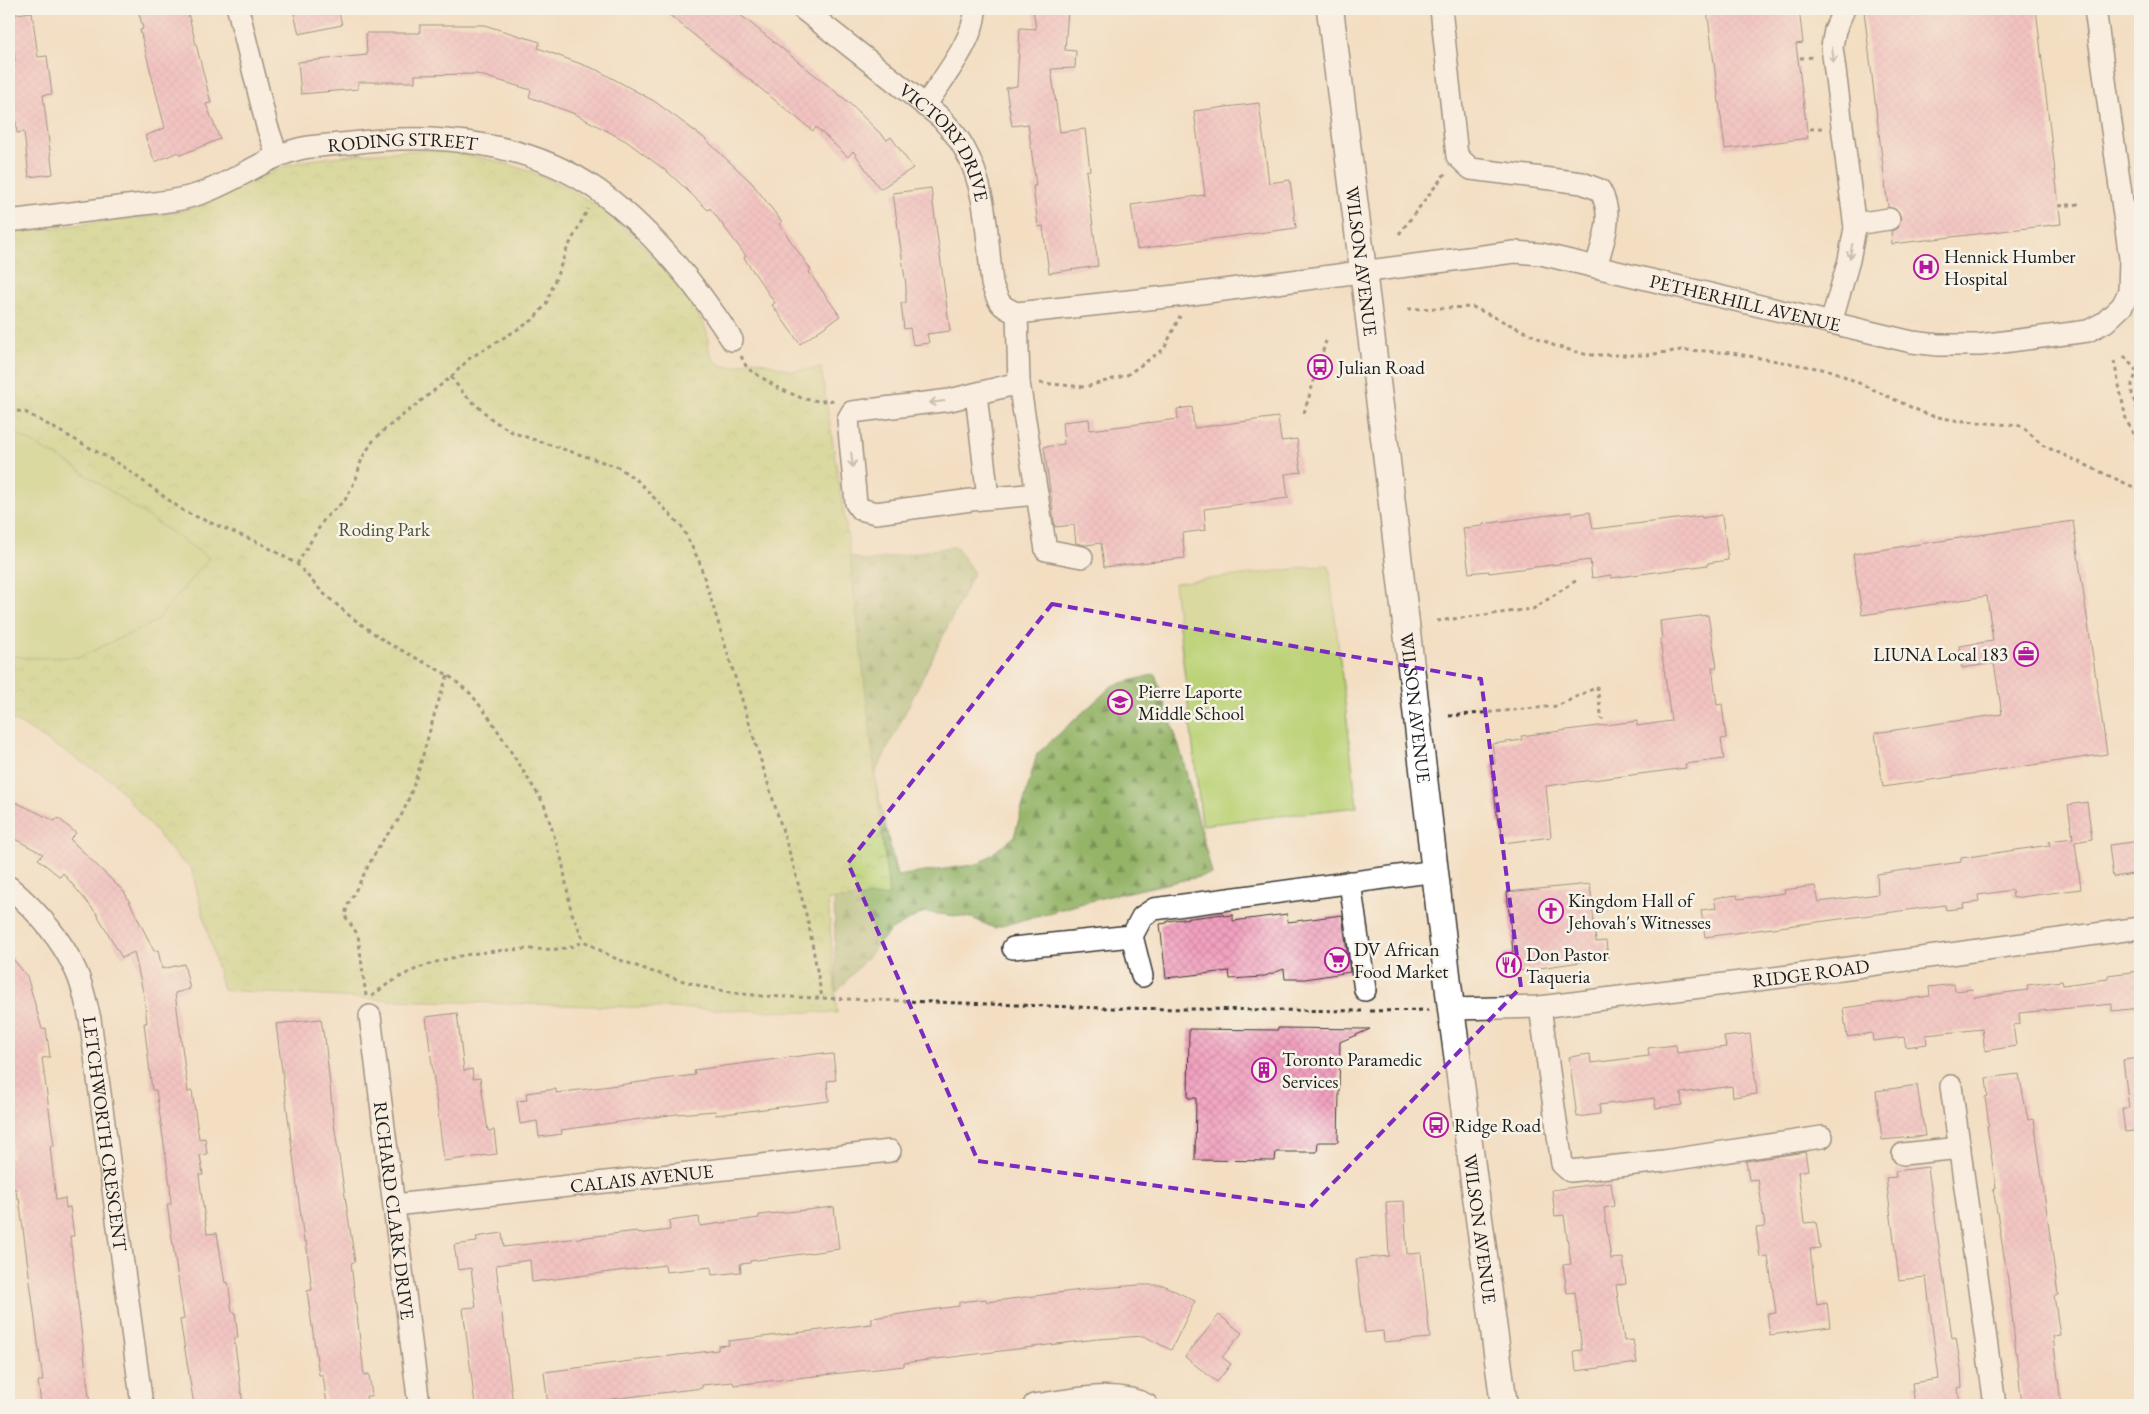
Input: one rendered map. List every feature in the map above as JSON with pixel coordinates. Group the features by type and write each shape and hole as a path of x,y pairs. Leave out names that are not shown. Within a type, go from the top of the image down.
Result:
{"main road":[{"name":"WILSON AVENUE","path":"1330,9 1436,871 1451,1010 1504,1405"}],"street":[{"path":"238,9 267,126 277,155"},
{"name":"VICTORY DRIVE","path":"803,9 940,117 956,134 972,165 978,183 992,284 996,296 1003,308 1017,313"},
{"path":"925,106 960,51 975,22 975,9"},
{"path":"1441,9 1457,156 1471,169 1582,183 1600,190 1607,203 1607,227 1596,267"},
{"path":"1831,323 1849,260 1854,218 1832,48 1835,30 1844,9"},
{"name":"PETHERHILL AVENUE","path":"1363,271 1514,252 1541,254 1912,342 1938,345 1980,345 2088,331 2105,322 2122,306 2129,292 2130,258 2095,9"},
{"name":"RODING STREET","path":"9,221 152,203 200,194 277,155 302,148 372,140 434,138 478,144 535,159 598,190 632,218 671,259 714,312 732,340"},
{"path":"1854,218 1888,214"},
{"path":"1082,558 1046,550 1037,494 1017,313 1185,295 1363,271"},
{"path":"1025,383 950,400 852,412 848,419 856,503 860,509 876,513 988,498 1037,494"},
{"path":"976,394 988,498"},
{"path":"1142,976 1132,936 1142,917 1154,908 1436,871"},
{"path":"1350,882 1365,990"},
{"name":"LETCHWORTH CRESCENT","path":"9,887 46,923 62,947 76,971 90,1019 142,1405"},
{"name":"RIDGE ROAD","path":"1451,1010 1540,1007 1797,975 2140,928"},
{"path":"1013,948 1132,936"},
{"path":"1540,1007 1562,1164 1570,1171 1664,1161 1822,1138"},
{"name":"RICHARD CLARK DRIVE","path":"370,1016 419,1405"},
{"path":"1951,1086 1995,1405"},
{"path":"1903,1154 1960,1148"},
{"name":"CALAIS AVENUE","path":"394,1205 890,1151"},
{"path":"1034,1405 1115,1396 1138,1400 1147,1405"}],"path":[{"path":"1399,234 1440,179"},
{"path":"297,564 325,518 345,500 356,479 362,458 383,430 451,378 470,358 533,320 546,304 567,249 598,190"},
{"path":"2059,206 2079,204"},
{"path":"1025,383 1086,387 1126,375 1164,349 1178,322 1185,295"},
{"path":"1408,309 1473,307 1555,346 1588,354 1647,355 1681,350 1705,351 1732,353 1832,371 1928,415 1953,420 2022,426 2042,446 2140,490"},
{"path":"732,340 748,368 778,388 804,399 820,401 844,399"},
{"path":"1304,413 1326,341"},
{"path":"2124,356 2135,369 2136,374 2132,384 2132,394 2140,418"},
{"path":"2114,361 2126,419 2140,448"},
{"path":"451,378 464,394 494,421 514,434 618,467 638,481 682,527 699,561 793,864 809,926 822,998"},
{"path":"9,410 25,412 121,465 185,512 262,544 297,564 322,592 379,637 448,675 471,694 491,720 544,804 562,860 571,911 584,941 612,957 704,987 735,993 1123,1009 1265,1011 1451,1010"},
{"path":"1437,621 1532,609 1577,580"},
{"path":"448,675 404,810 398,824 378,848 348,906 345,916 358,935 363,983 367,1000 416,968 442,959 497,951 565,949 584,941"},
{"path":"1449,716 1557,706 1597,687 1602,720"}],"highlighted area":[{"path":"1052,604 1481,679 1521,987 1310,1207 978,1161 848,863"}],"green space":[{"name":"Roding Park","path":"419,150 470,155 519,168 566,188 609,215 640,243 683,292 705,327 710,353 718,363 735,366 751,359 793,371 821,368 848,540 889,895 828,900 837,1013 390,1000 223,990 191,868 180,860 113,781 17,722 9,720 9,233 175,213 216,200 285,166 309,160 359,154"},
{"path":"9,430 72,465 209,558 156,621 80,657 26,658 9,655"},
{"path":"956,546 974,573 874,776 897,876 979,864 1014,837 1037,754 1112,686 1155,674 1182,756 1212,874 1105,897 994,928 972,918 924,912 891,930 836,993 834,892 845,554 866,561"},
{"path":"1329,565 1357,807 1202,825 1174,583"}],"building":[{"path":"138,9 187,9 211,103 206,104 220,139 180,155 178,152 155,162 145,136 165,128 140,30 143,29"},
{"path":"293,9 338,9 342,25 299,34"},
{"path":"662,9 733,9 846,100 887,140 891,137 913,168 880,189 853,151 848,157 816,127 813,131"},
{"path":"1033,9 1068,9 1065,50 1076,51 1075,68 1051,69 1060,132 1085,129 1090,170 1086,171 1098,266 1049,273 1043,226 1038,227 1033,186 1036,186 1028,124 1012,126 1006,88 1017,86 1020,28 1036,29"},
{"path":"1707,9 1799,9 1803,43 1796,44 1808,138 1725,149"},
{"path":"1880,9 2036,9 2061,224 1892,244 1891,231 1897,228 1901,218 1898,211 1888,207 1864,11"},
{"path":"32,12 38,57 47,56 52,94 43,95 53,174 29,177 24,132 17,133 9,62 15,61 9,15"},
{"path":"420,25 484,25 540,42 538,48 597,70 654,101 703,137 752,183 782,222 779,224 811,270 809,272 840,316 800,344 772,305 775,303 744,258 746,256 710,208 708,210 669,173 626,141 575,114 529,97 531,90 477,74 415,75 415,82 358,82 358,89 301,94 298,62 367,55 366,33 420,33"},
{"path":"1259,103 1269,183 1290,180 1296,228 1137,249 1131,205 1205,195 1194,111"},
{"path":"931,188 950,331 927,334 929,343 913,345 910,328 904,329 901,303 906,303 906,286 893,193"},
{"path":"1192,407 1194,428 1278,417 1281,441 1297,439 1301,472 1285,474 1288,498 1204,509 1206,530 1182,533 1185,558 1104,567 1101,543 1086,545 1076,543 1074,525 1055,527 1044,447 1064,444 1062,422 1089,419 1090,430 1178,419 1177,409"},
{"path":"1571,512 1572,515 1590,512 1593,529 1722,515 1728,560 1708,563 1708,565 1611,578 1611,575 1592,578 1590,560 1489,573 1489,571 1469,573 1463,528"},
{"name":"LIUNA Local 183","path":"2073,521 2107,754 1883,787 1875,733 2002,714 1994,663 1962,668 1959,646 1993,641 1987,596 1862,615 1853,554"},
{"path":"1708,615 1717,667 1712,667 1717,705 1722,704 1726,738 1721,739 1724,759 1685,764 1686,768 1546,786 1551,837 1503,843 1501,825 1498,825 1491,764 1495,764 1492,744 1522,740 1521,736 1637,721 1637,726 1671,721 1660,639 1662,639 1660,621"},
{"path":"9,799 55,821 58,818 76,833 70,839 125,893 154,951 158,950 162,969 184,964 190,989 175,993 188,1092 192,1091 199,1139 205,1138 207,1154 200,1155 203,1175 199,1175 202,1199 207,1234 217,1233 225,1283 228,1282 232,1312 235,1312 238,1338 234,1338 243,1405 194,1405 180,1320 184,1319 167,1204 171,1204 170,1185 156,1090 152,1090 144,1023 147,1023 144,996 134,952 122,958 97,914 63,873 60,877 38,859 43,854 9,836"},
{"path":"2087,802 2092,839 2075,842 2081,889 2013,898 2012,890 1978,895 1979,902 1963,904 1964,908 1946,910 1945,905 1705,937 1701,910 1716,908 1714,898 1737,895 1738,899 1785,893 1784,890 1815,886 1819,902 1878,894 1877,874 1961,862 1961,858 2050,845 2049,841 2073,838 2068,805"},
{"path":"2140,841 2140,873 2113,877 2109,845"},
{"path":"1590,884 1596,942 1606,941 1608,958 1505,973 1503,954 1513,952 1507,892"},
{"path":"1223,914 1223,916 1233,915 1233,921 1287,914 1288,922 1342,915 1350,972 1305,979 1285,979 1284,969 1262,977 1230,979 1229,971 1166,978 1160,924 1167,923 1167,921"},
{"path":"9,954 27,976 42,1029 46,1028 50,1057 42,1058 54,1146 50,1146 56,1200 65,1198 66,1208 70,1207 74,1236 70,1236 90,1405 69,1405 69,1403 41,1405 38,1381 43,1381 19,1198 17,1198 16,1189 9,1190 9,1158 13,1157 9,1121"},
{"path":"2139,971 2140,1008 2112,1011 2112,1004 2019,1013 2020,1024 2013,1025 2016,1046 1985,1051 1982,1029 1926,1035 1927,1044 1906,1047 1904,1037 1873,1041 1872,1033 1847,1037 1843,1008 1930,996 1929,987 1954,984 1955,991 1972,989 1973,997 2028,990 2027,985 2062,981 2063,985 2108,979 2108,975"},
{"path":"457,1013 464,1071 472,1069 473,1079 480,1078 488,1131 494,1130 497,1154 444,1161 426,1017"},
{"path":"321,1019 325,1038 334,1124 355,1262 351,1263 364,1375 369,1374 372,1396 366,1396 367,1404 327,1405 323,1375 319,1375 307,1291 312,1290 276,1024"},
{"name":"Toronto Paramedic Services","path":"1278,1028 1370,1029 1340,1042 1338,1142 1318,1142 1317,1152 1276,1152 1275,1161 1195,1160 1196,1098 1188,1098 1189,1029 1278,1030"},
{"path":"1750,1034 1757,1094 1733,1097 1732,1086 1681,1093 1682,1105 1656,1108 1654,1098 1599,1105 1600,1114 1577,1117 1569,1057 1590,1054 1591,1063 1649,1056 1648,1048 1676,1045 1677,1053 1726,1047 1724,1037"},
{"path":"823,1053 823,1055 833,1054 836,1080 827,1081 829,1101 716,1115 715,1111 677,1114 561,1130 562,1134 539,1137 537,1121 520,1124 517,1101 527,1100 526,1093 556,1089 556,1093 695,1075 694,1070"},
{"path":"2140,1058 2140,1130 2125,1132 2122,1108 2129,1108 2123,1060"},
{"path":"2019,1074 2028,1120 2034,1119 2058,1295 2054,1296 2060,1335 2053,1336 2061,1404 2022,1405 2008,1280 1993,1188 1996,1188 1987,1126 1989,1125 1985,1097 1988,1096 1986,1078"},
{"path":"1917,1085 1925,1136 1882,1140 1876,1091"},
{"path":"1805,1152 1808,1170 1798,1172 1804,1223 1816,1222 1820,1248 1810,1249 1817,1305 1827,1303 1830,1327 1770,1335 1767,1314 1776,1313 1768,1256 1760,1257 1756,1228 1765,1227 1758,1179 1749,1180 1746,1161"},
{"path":"1928,1167 1952,1338 1956,1337 1961,1370 1962,1387 1958,1388 1960,1405 1915,1405 1912,1383 1939,1379 1926,1277 1899,1280 1886,1178 1896,1177 1895,1171"},
{"path":"1611,1182 1614,1206 1604,1208 1611,1259 1623,1258 1626,1284 1616,1285 1624,1341 1633,1340 1637,1363 1576,1371 1574,1351 1582,1350 1575,1292 1567,1293 1563,1265 1571,1264 1564,1215 1555,1216 1552,1190"},
{"path":"1404,1201 1407,1254 1421,1253 1430,1338 1384,1342 1383,1331 1365,1333 1356,1259 1389,1256 1386,1202"},
{"path":"834,1207 839,1249 750,1261 750,1263 740,1264 741,1272 712,1275 711,1267 666,1272 665,1265 532,1282 530,1260 496,1265 513,1405 475,1405 463,1308 476,1307 471,1268 458,1270 454,1245 477,1242 476,1237 502,1233 504,1247 637,1231 637,1234 670,1230 669,1221 699,1217 700,1226 759,1218 759,1215"},
{"path":"1163,1285 1195,1301 1171,1350 1144,1336 1097,1339 904,1363 904,1366 734,1385 733,1382 702,1385 702,1388 562,1405 548,1405 544,1372 718,1350 718,1346 729,1345 728,1341 872,1324 872,1318 959,1306 959,1302 986,1299 987,1302 1089,1289"},
{"path":"1219,1315 1242,1333 1222,1357 1231,1364 1217,1382 1185,1357"}],"place":[{"name":"Hennick Humber Hospital","path":"1926,267"},
{"name":"Julian Road","path":"1320,367"},
{"name":"LIUNA Local 183","path":"2026,654"},
{"name":"Pierre Laporte Middle School","path":"1120,702"},
{"name":"Kingdom Hall of Jehovah's Witnesses","path":"1551,911"},
{"name":"DV African Food Market","path":"1337,960"},
{"name":"Don Pastor Taqueria","path":"1509,965"},
{"name":"Toronto Paramedic Services","path":"1264,1070"},
{"name":"Ridge Road","path":"1436,1125"}]}
